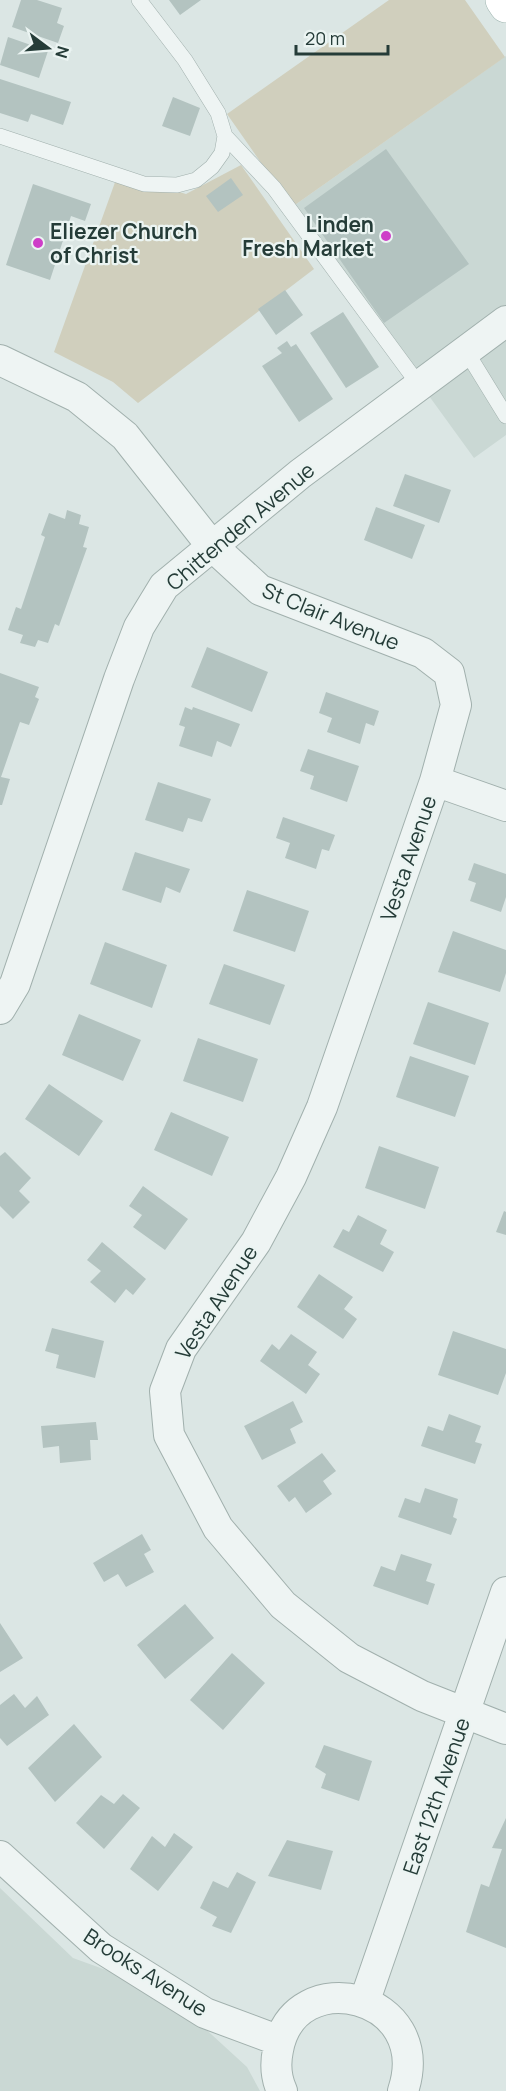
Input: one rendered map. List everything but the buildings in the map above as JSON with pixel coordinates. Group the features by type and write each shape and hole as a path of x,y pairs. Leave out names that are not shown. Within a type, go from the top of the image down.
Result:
{"main road":[{"path":"502,0 506,6"}],"street":[{"name":"Chittenden Avenue","path":"0,1009 15,984 139,627 164,586 211,545 506,321"},
{"name":"St Clair Avenue","path":"0,360 19,367 77,397 125,436 211,545 261,590 423,653 449,673 456,705 435,781"},
{"path":"435,781 506,806"},
{"name":"Vesta Avenue","path":"435,781 321,1107 291,1177 256,1242 181,1349 165,1391 169,1435 218,1528 283,1605 349,1658 422,1696 506,1729"},
{"name":"East 12th Avenue","path":"365,2000 506,1592"},
{"name":"Brooks Avenue","path":"0,1856 101,1948 205,2013 280,2041"},
{"path":"282,2091 278,2083 276,2062 280,2041 290,2023 305,2008 324,2000 344,1997 365,2000 384,2011 398,2027 407,2047 408,2069 404,2091"}],"lane":[{"path":"139,0 196,78 218,113 225,136 274,188 419,385"},
{"path":"0,136 144,184 177,185 196,180 212,167 222,153 225,136"},
{"path":"466,351 506,417"}],"shaded area":[{"path":"506,56 506,435 474,458 292,207"},
{"path":"0,1888 73,1958 164,1991 247,2067 260,2091 0,2091"}],"green space":[{"path":"389,0 465,0 505,57 292,207 227,114"},
{"path":"241,165 314,269 138,403 113,382 54,352 118,174 186,194"}],"place":[{"name":"Linden Fresh Market","path":"386,236"},
{"name":"Eliezer Church of Christ","path":"38,243"}]}
